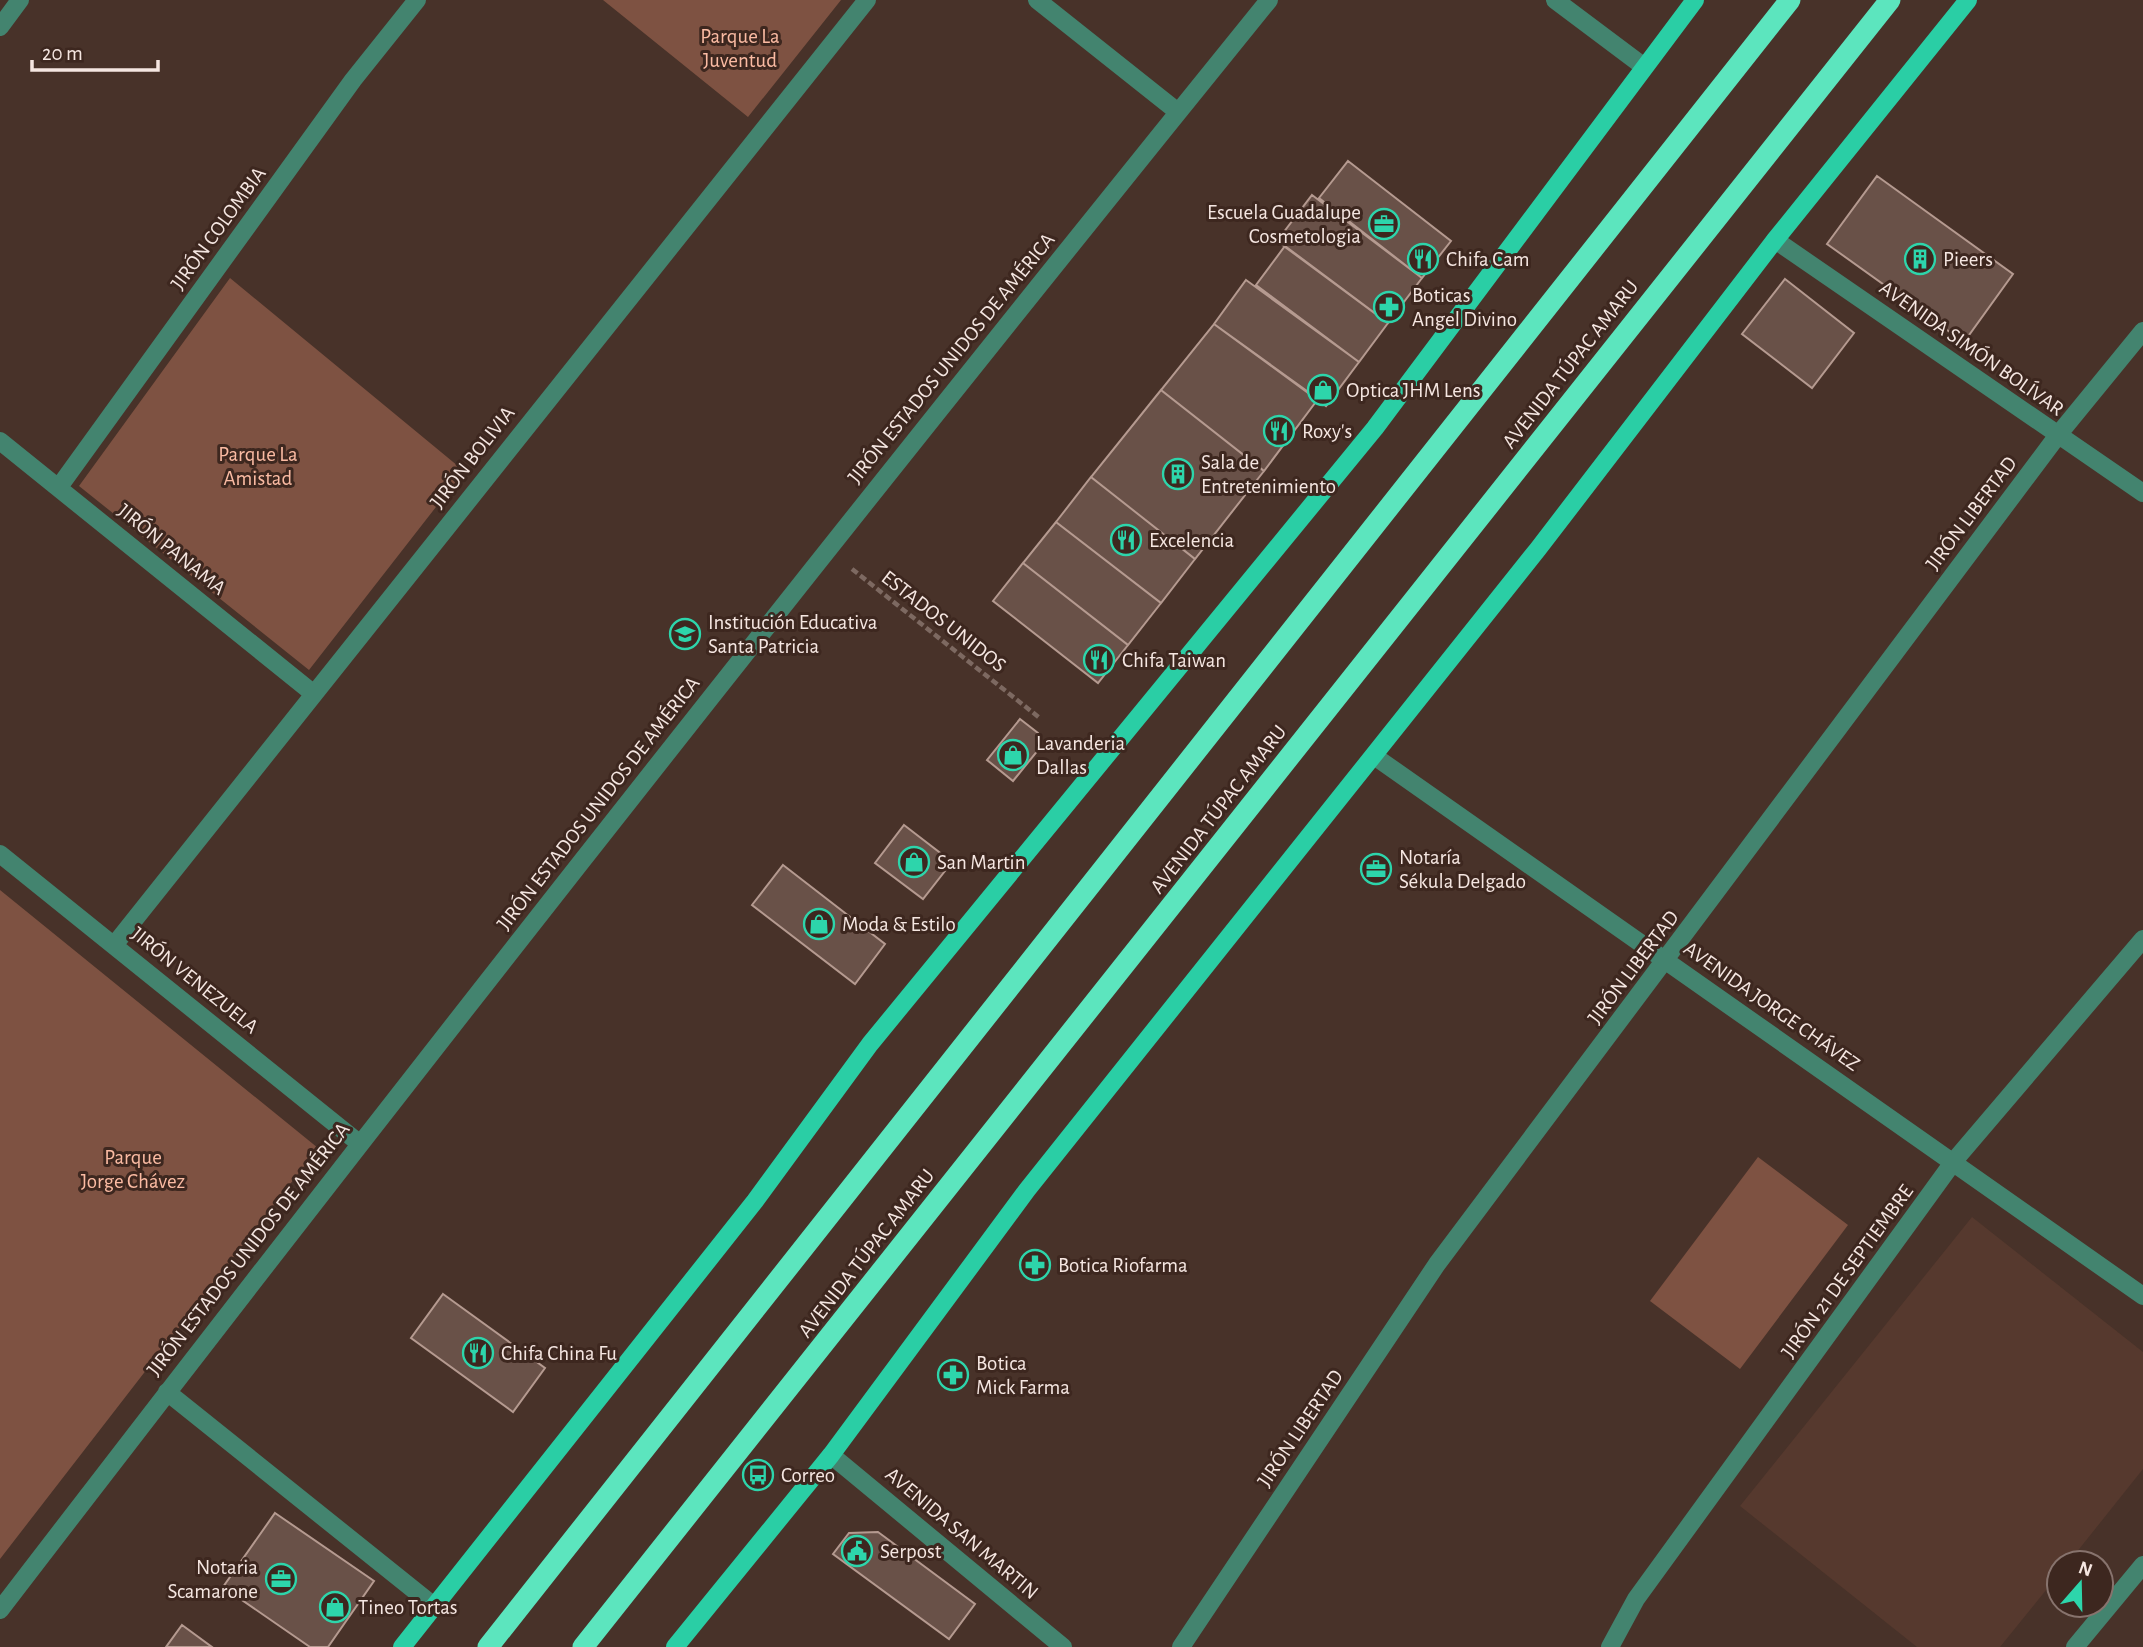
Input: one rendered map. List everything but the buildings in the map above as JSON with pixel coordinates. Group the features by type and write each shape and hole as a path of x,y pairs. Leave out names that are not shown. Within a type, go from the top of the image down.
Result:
{"highway":[{"path":"488,1647 1790,0"},
{"name":"AVENIDA TÚPAC AMARU","path":"583,1647 1890,0"}],"main road":[{"path":"402,1647 755,1201 870,1044 1375,428 1643,66 1695,0"},
{"path":"675,1647 831,1455 1027,1189 1374,756 1775,240 1968,0"}],"street":[{"path":"0,27 20,0"},
{"name":"JIRÓN COLOMBIA","path":"59,487 353,80 417,0"},
{"name":"JIRÓN BOLIVIA","path":"115,944 867,0"},
{"path":"1037,0 1178,113"},
{"name":"JIRÓN ESTADOS UNIDOS DE AMÉRICA","path":"0,1610 359,1143 827,549 1269,0"},
{"path":"1555,0 1643,66"},
{"name":"AVENIDA SIMÓN BOLÍVAR","path":"1775,240 2143,493"},
{"name":"JIRÓN LIBERTAD","path":"1181,1647 1437,1264 2058,435 2143,331"},
{"name":"JIRÓN PANAMA","path":"0,441 314,694"},
{"name":"AVENIDA JORGE CHÁVEZ","path":"1374,756 2143,1296"},
{"name":"JIRÓN VENEZUELA","path":"0,854 359,1143"},
{"name":"JIRÓN 21 DE SEPTIEMBRE","path":"1610,1647 1636,1599 1954,1161 2143,939"},
{"path":"167,1392 435,1606"},
{"name":"AVENIDA SAN MARTIN","path":"831,1455 1063,1647"},
{"path":"2075,1647 2143,1565"}],"path":[{"name":"ESTADOS UNIDOS","path":"827,549 1041,719"}],"shaded area":[{"path":"1972,1217 2143,1352 2143,1469 2079,1549 2045,1549 2045,1591 2000,1647 1917,1647 1740,1506"}],"green space":[{"name":"Parque La Juventud","path":"603,0 841,0 748,117"},
{"name":"Parque La Amistad","path":"230,278 464,471 309,670 79,486"},
{"name":"Parque Jorge Chávez","path":"0,890 318,1148 0,1559"},
{"path":"1758,1157 1848,1225 1740,1369 1650,1301"}],"place":[{"name":"Escuela Guadalupe Cosmetologia","path":"1384,224"},
{"name":"Chifa Cam","path":"1423,259"},
{"name":"Pieers","path":"1920,259"},
{"name":"Boticas Angel Divino","path":"1389,307"},
{"name":"Optica JHM Lens","path":"1323,390"},
{"name":"Roxy's","path":"1279,431"},
{"name":"Sala de Entretenimiento","path":"1178,474"},
{"name":"Excelencia","path":"1126,540"},
{"name":"Institución Educativa Santa Patricia","path":"685,634"},
{"name":"Chifa Taiwan","path":"1099,660"},
{"name":"Lavanderia Dallas","path":"1013,755"},
{"name":"San Martin","path":"914,862"},
{"name":"Notaría Sékula Delgado","path":"1376,869"},
{"name":"Moda & Estilo","path":"819,924"},
{"name":"Botica Riofarma","path":"1035,1265"},
{"name":"Chifa China Fu","path":"478,1353"},
{"name":"Botica Mick Farma","path":"953,1375"},
{"name":"Correo","path":"758,1475"},
{"name":"Serpost","path":"857,1551"},
{"name":"Notaria Scamarone","path":"281,1579"},
{"name":"Tineo Tortas","path":"335,1607"}]}
